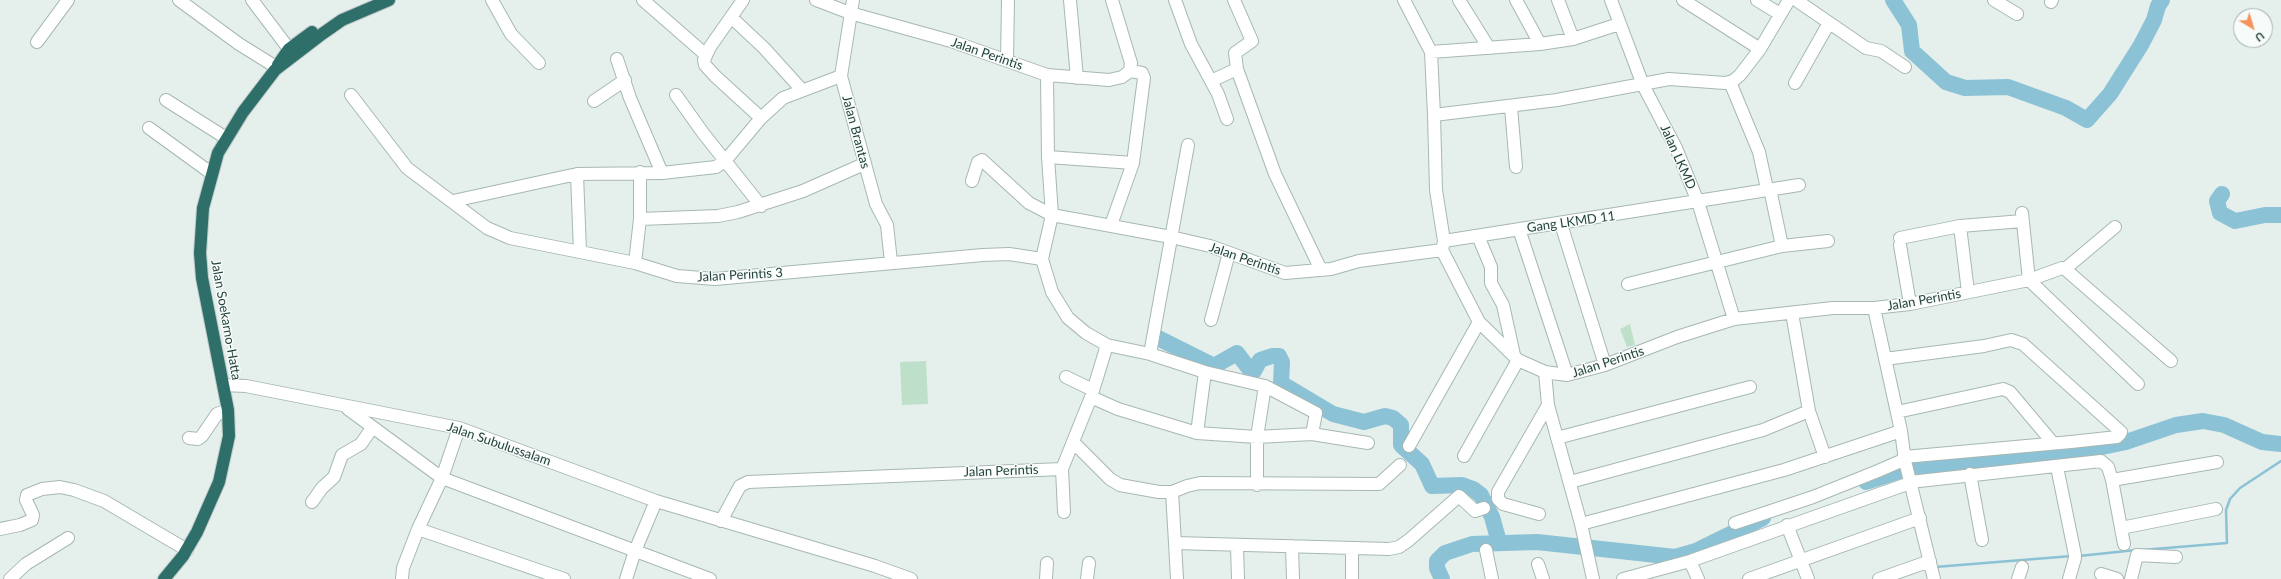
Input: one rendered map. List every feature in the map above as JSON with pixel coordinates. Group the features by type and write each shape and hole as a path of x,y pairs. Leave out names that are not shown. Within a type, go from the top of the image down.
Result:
{"highway":[{"name":"Jalan Soekarno-Hatta","path":"164,579 187,550 197,532 219,482 229,436 228,410 203,285 200,254 203,208 211,173 226,138 256,94 276,69 288,49 334,16 366,0"},
{"name":"Jalan Soekarno-Hatta","path":"276,69 342,20 388,0"}],"street":[{"path":"37,42 68,0"},
{"path":"179,0 276,69"},
{"path":"252,0 288,49"},
{"path":"492,0 511,34 539,63"},
{"path":"642,0 706,55"},
{"path":"743,0 706,55 705,65 761,118"},
{"name":"Jalan Perintis","path":"816,0 850,13 951,41 1046,75 1109,80 1122,77 1130,71"},
{"name":"Jalan Brantas","path":"853,0 840,76 876,204 887,225 891,262"},
{"path":"1007,60 1008,0"},
{"path":"1070,0 1077,78"},
{"path":"1111,225 1132,163 1144,78 1142,73 1130,71 1131,63 1112,0"},
{"path":"1176,0 1191,44 1218,94 1227,119"},
{"path":"1234,0 1252,41 1235,53 1237,69 1276,174 1321,270"},
{"path":"1404,0 1431,52 1436,190 1443,246"},
{"path":"1459,0 1489,48"},
{"path":"1516,0 1540,44"},
{"path":"1558,0 1572,39"},
{"name":"Jalan LKMD","path":"1611,0 1643,85 1676,148 1698,202 1734,319"},
{"path":"1683,0 1760,49"},
{"path":"1757,0 1780,14"},
{"path":"1434,115 1511,107 1643,85 1669,79 1730,82 1740,75 1760,49 1789,0"},
{"path":"1796,0 1866,48 1881,51 1905,67"},
{"path":"1994,0 2017,14"},
{"path":"731,17 764,48 802,90"},
{"path":"1795,83 1829,23"},
{"path":"1431,52 1540,44 1572,39 1619,24"},
{"path":"617,59 662,173"},
{"path":"1211,81 1237,69"},
{"path":"1046,75 1048,157 1052,215 1042,258 1052,292 1068,318 1086,333 1107,345 1150,354 1205,372 1265,386 1316,413 1312,434"},
{"path":"453,201 577,174 640,172 662,173 716,167 725,161 761,118 783,98 840,76"},
{"path":"594,101 624,80"},
{"path":"1730,82 1759,152 1782,246"},
{"name":"Jalan Perintis 3","path":"351,95 407,168 497,234 527,242 635,263 677,276 715,279 891,262 1009,254 1042,258"},
{"path":"676,95 725,161 761,206"},
{"path":"166,100 226,138"},
{"path":"1511,107 1516,167"},
{"path":"149,128 211,173"},
{"path":"1150,354 1188,145"},
{"path":"1048,157 1132,163"},
{"name":"Jalan Perintis","path":"972,181 978,162 982,160 1029,203 1052,215 1171,236 1229,253 1285,273 1321,270 1359,261 1443,246 1480,322 1516,358 1545,372 1567,375 1605,365 1677,337 1734,319 1833,308 1874,308 1910,304 2029,280 2062,268 2065,269"},
{"path":"640,219 718,216 761,206 803,191 864,164"},
{"path":"635,263 640,219 640,172"},
{"path":"577,174 580,252"},
{"name":"Gang LKMD 11","path":"1443,246 1478,236 1518,229 1561,224 1799,185"},
{"path":"1910,304 1900,242 1960,226 2022,217 2029,280 2138,384"},
{"path":"1561,224 1605,365"},
{"path":"1960,226 1968,292"},
{"path":"2115,227 2065,269 2172,361"},
{"path":"1518,229 1567,375"},
{"path":"1464,456 1516,358 1503,305 1491,282 1491,267 1478,236"},
{"path":"1628,284 1716,261 1782,246 1828,240"},
{"path":"1211,320 1229,253"},
{"path":"1874,308 1901,431 1910,482 1934,576"},
{"path":"1792,313 1809,411 1825,457"},
{"path":"1409,446 1480,322"},
{"path":"1735,523 1813,497 1905,459 2117,437 2121,432 2023,344 2011,340 1984,346 1885,360"},
{"path":"1064,512 1062,468 1074,443 1092,394 1107,345"},
{"path":"1197,433 1205,372"},
{"path":"1545,372 1548,405 1581,524 1593,579"},
{"path":"1066,377 1118,409 1197,433 1257,437 1312,434 1368,443"},
{"name":"Jalan Subulussalam","path":"224,385 246,386 345,407 459,428 656,501 875,566 912,579"},
{"path":"1257,485 1257,437 1265,386"},
{"path":"1557,438 1750,387"},
{"path":"1897,412 2003,389 2010,392 2053,443"},
{"path":"1539,514 1502,504 1498,499 1498,492 1548,405"},
{"path":"345,407 442,478 710,579"},
{"path":"189,438 198,439 202,436 217,414 228,410"},
{"path":"1570,482 1763,430 1809,411"},
{"path":"312,502 322,488 334,477 342,455 360,444 372,428"},
{"path":"402,579 403,568 418,529 442,478 459,428"},
{"path":"1581,524 1784,470 1901,431"},
{"path":"1074,443 1110,479 1120,485 1172,492 1200,483 1257,485 1379,484 1400,465"},
{"path":"1624,579 1647,576 1910,482 1970,474 2057,467 2101,461 2108,467 2112,480 2124,544"},
{"path":"2112,480 2217,462"},
{"path":"2057,467 2075,556 2069,579"},
{"name":"Jalan Perintis","path":"721,521 740,486 748,482 1062,468"},
{"path":"1970,474 1982,540"},
{"path":"0,529 20,525 32,520 33,515 26,500 27,495 42,489 60,487 74,490 104,501 187,550"},
{"path":"1172,492 1177,579"},
{"path":"1175,543 1238,546 1388,549 1399,546 1409,540 1460,496 1475,511 1484,508"},
{"path":"626,579 635,551 656,501"},
{"path":"2121,528 2216,509"},
{"path":"1749,579 1920,518"},
{"path":"1788,525 1808,579"},
{"path":"418,529 529,574 564,579"},
{"path":"10,579 26,564 68,538"},
{"path":"1238,546 1238,579"},
{"path":"1292,546 1293,579"},
{"path":"1352,548 1352,579"},
{"path":"1486,550 1492,579"},
{"path":"2131,579 2137,555 2176,557"},
{"path":"1690,561 1698,579"},
{"path":"1879,579 1930,561"},
{"path":"1046,579 1047,563"},
{"path":"1087,579 1089,563"},
{"path":"1538,564 1543,579"},
{"path":"2101,574 2117,579"}],"green space":[{"path":"1630,324 1635,345 1627,347 1620,329"},
{"path":"926,361 928,404 902,405 900,362"}],"waterway":[{"path":"1893,0 1909,25 1912,51 1946,82 1965,88 2008,87 2066,108 2087,120 2110,94 2141,45 2154,20 2158,6 2162,0"},
{"path":"2222,194 2217,201 2220,213 2235,221 2265,215 2281,215"},
{"path":"1158,338 1214,366 1237,353 1250,370 1254,371 1260,360 1272,356 1279,356 1282,362 1281,383 1333,414 1364,422 1385,416 1393,418 1401,425 1401,445 1422,464 1432,486 1462,485 1473,489 1481,495 1492,517 1499,542"},
{"path":"1866,482 1913,467 2078,452 2126,442 2176,425 2203,421 2224,425 2262,442 2281,444"},
{"path":"2142,550 2227,543 2226,510 2230,499 2240,488 2281,461"},
{"path":"1442,579 1437,568 1437,561 1445,553 1472,544 1537,542 1675,557 1696,551 1763,518"},
{"path":"2079,556 2136,550"},
{"path":"1935,567 2072,556"}]}
